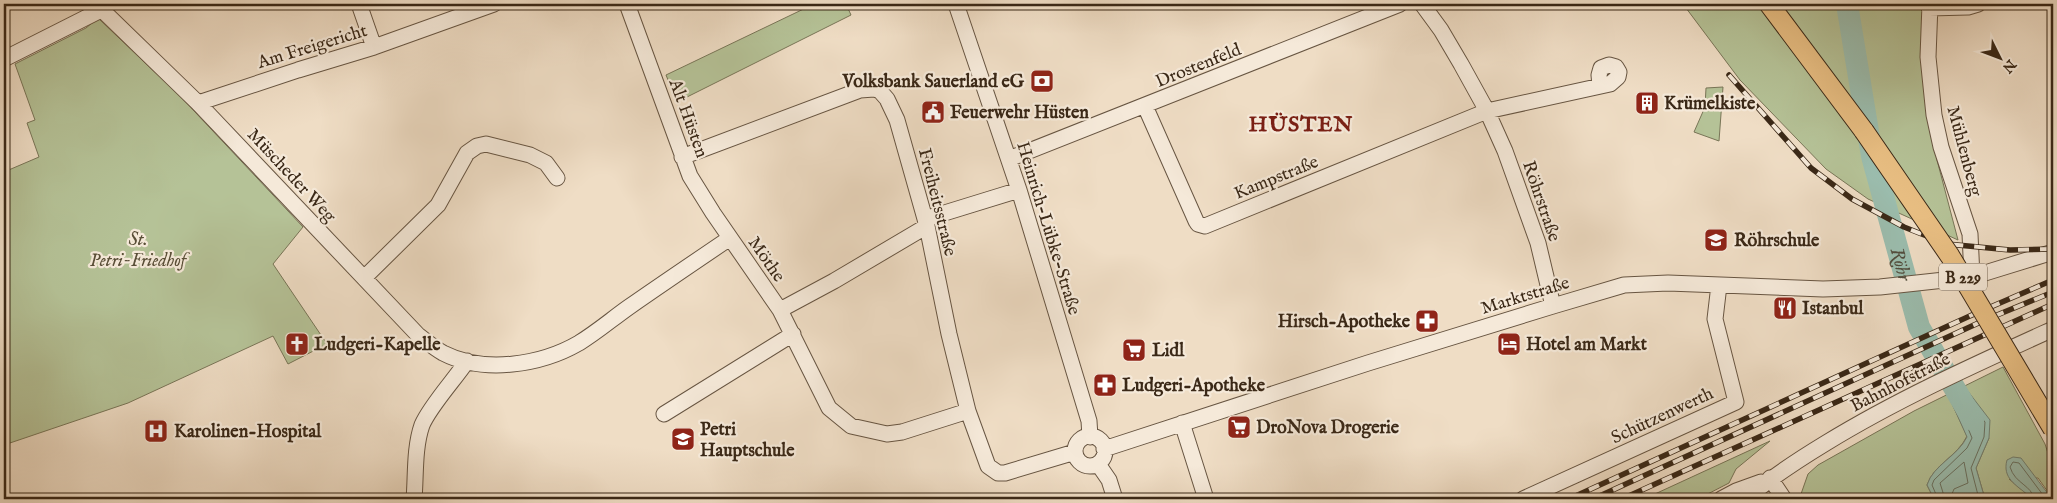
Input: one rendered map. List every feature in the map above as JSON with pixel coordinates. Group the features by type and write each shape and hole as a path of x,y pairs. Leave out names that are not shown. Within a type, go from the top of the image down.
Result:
{"main road":[{"name":"B 229","path":"1771,6 1840,96 1950,256 2053,429"}],"street":[{"path":"359,4 374,47"},
{"name":"Am Freigericht","path":"198,103 374,47 489,4"},
{"name":"Alt Hüsten","path":"627,4 682,157 705,201 730,238"},
{"name":"Drostenfeld","path":"1009,159 1400,4"},
{"name":"Röhrstraße","path":"1422,4 1441,30 1487,111 1505,151 1538,243 1553,306"},
{"path":"1929,6 1968,7 1978,4"},
{"name":"Heinrich-Lübke-Straße","path":"960,5 1019,190 1089,421 1090,437"},
{"path":"4,59 100,6"},
{"name":"Müscheder Weg","path":"100,6 198,103 418,335 444,353 468,361"},
{"name":"Mühlenberg","path":"1929,6 1928,57 1934,115 1941,147 1970,234 1972,277"},
{"path":"1487,111 1600,86"},
{"name":"Freiheitsstraße","path":"682,157 860,90 874,89 884,94 892,107 908,154 926,223 949,334 968,411 984,459 992,470 1004,473 1075,452"},
{"name":"Kampstraße","path":"1145,106 1196,221 1205,226 1487,111"},
{"path":"364,278 438,205 467,153 474,147 486,144 537,157 546,163 557,178"},
{"path":"780,310 834,281 926,223 1019,190"},
{"name":"Möthe","path":"468,361 496,364 519,362 544,359 561,352 593,334 730,238 780,310 830,408 851,426 894,434 968,411"},
{"name":"Marktstraße","path":"1104,449 1553,306 1624,286 1660,283 1823,289 1880,287 1972,277 2053,252"},
{"name":"Schützenwerth","path":"1523,499 1736,402 1715,319 1719,286"},
{"name":"Bahnhofstraße","path":"1746,499 1770,478 1860,423 1924,390 2053,329"},
{"path":"664,414 793,334"},
{"path":"414,499 422,426 428,414 468,361"},
{"path":"1182,423 1206,499"},
{"path":"1090,437 1099,440 1104,449 1103,457 1098,464 1085,465 1078,460 1075,452 1081,440 1090,437"},
{"path":"1098,464 1109,480 1115,499"},
{"path":"1770,478 1784,499"},
{"name":"Bahnhofstraße","path":"1722,499 1736,491 1770,478"}],"green space":[{"path":"814,4 846,4 851,15 677,102 666,75"},
{"path":"1683,4 1923,4 1937,160 1958,240 1868,199 1826,169 1740,80"},
{"name":"St. Petri-Friedhof","path":"98,18 180,96 303,227 273,264 327,344 288,364 273,336 128,403 4,445 4,172 39,157 27,123 35,120 15,64 86,28"},
{"path":"1723,87 1719,141 1694,132 1705,107 1706,88"},
{"path":"2003,367 2045,444 2053,469 2053,499 2038,478 2009,479 2028,495 2029,499 1985,499 1976,468 1989,438 1949,397 1967,436 1958,449 1930,478 1927,485 1934,499 1804,499 1801,494 1808,474 1818,465 1914,411"},
{"path":"1770,441 1736,469 1729,483 1698,499 1644,499"}],"water":[{"path":"1967,390 1990,420 1989,438 1976,468 1985,499 1968,499 1964,495 1959,499 1934,499 1927,485 1930,478 1958,450 1967,437 1949,397"},
{"path":"2013,457 2021,458 2052,499 2029,499 2028,495 2011,480 2006,472 2006,466 2007,460"}],"waterway":[{"name":"Röhr","path":"1847,4 1872,156 1919,327 1973,420"}],"railway":[{"path":"1729,75 1811,168 1852,199 1904,227 1947,244 2010,250 2053,249"},
{"path":"1569,499 1972,315 2053,280"},
{"path":"1593,499 1985,320 2053,292"},
{"path":"1622,499 2053,304"}],"place":[{"name":"Volksbank Sauerland eG","path":"1042,81"},
{"name":"Krümelkiste","path":"1647,103"},
{"name":"Feuerwehr Hüsten","path":"933,112"},
{"name":"Röhrschule","path":"1716,240"},
{"name":"Istanbul","path":"1785,308"},
{"name":"Hirsch-Apotheke","path":"1427,321"},
{"name":"Ludgeri-Kapelle","path":"297,344"},
{"name":"Hotel am Markt","path":"1509,344"},
{"name":"Lidl","path":"1134,350"},
{"name":"Ludgeri-Apotheke","path":"1105,385"},
{"name":"DroNova Drogerie","path":"1239,427"},
{"name":"Karolinen-Hospital","path":"156,431"},
{"name":"Petri Hauptschule","path":"683,439"}],"district":[{"name":"HÜSTEN","path":"1301,123"}]}
